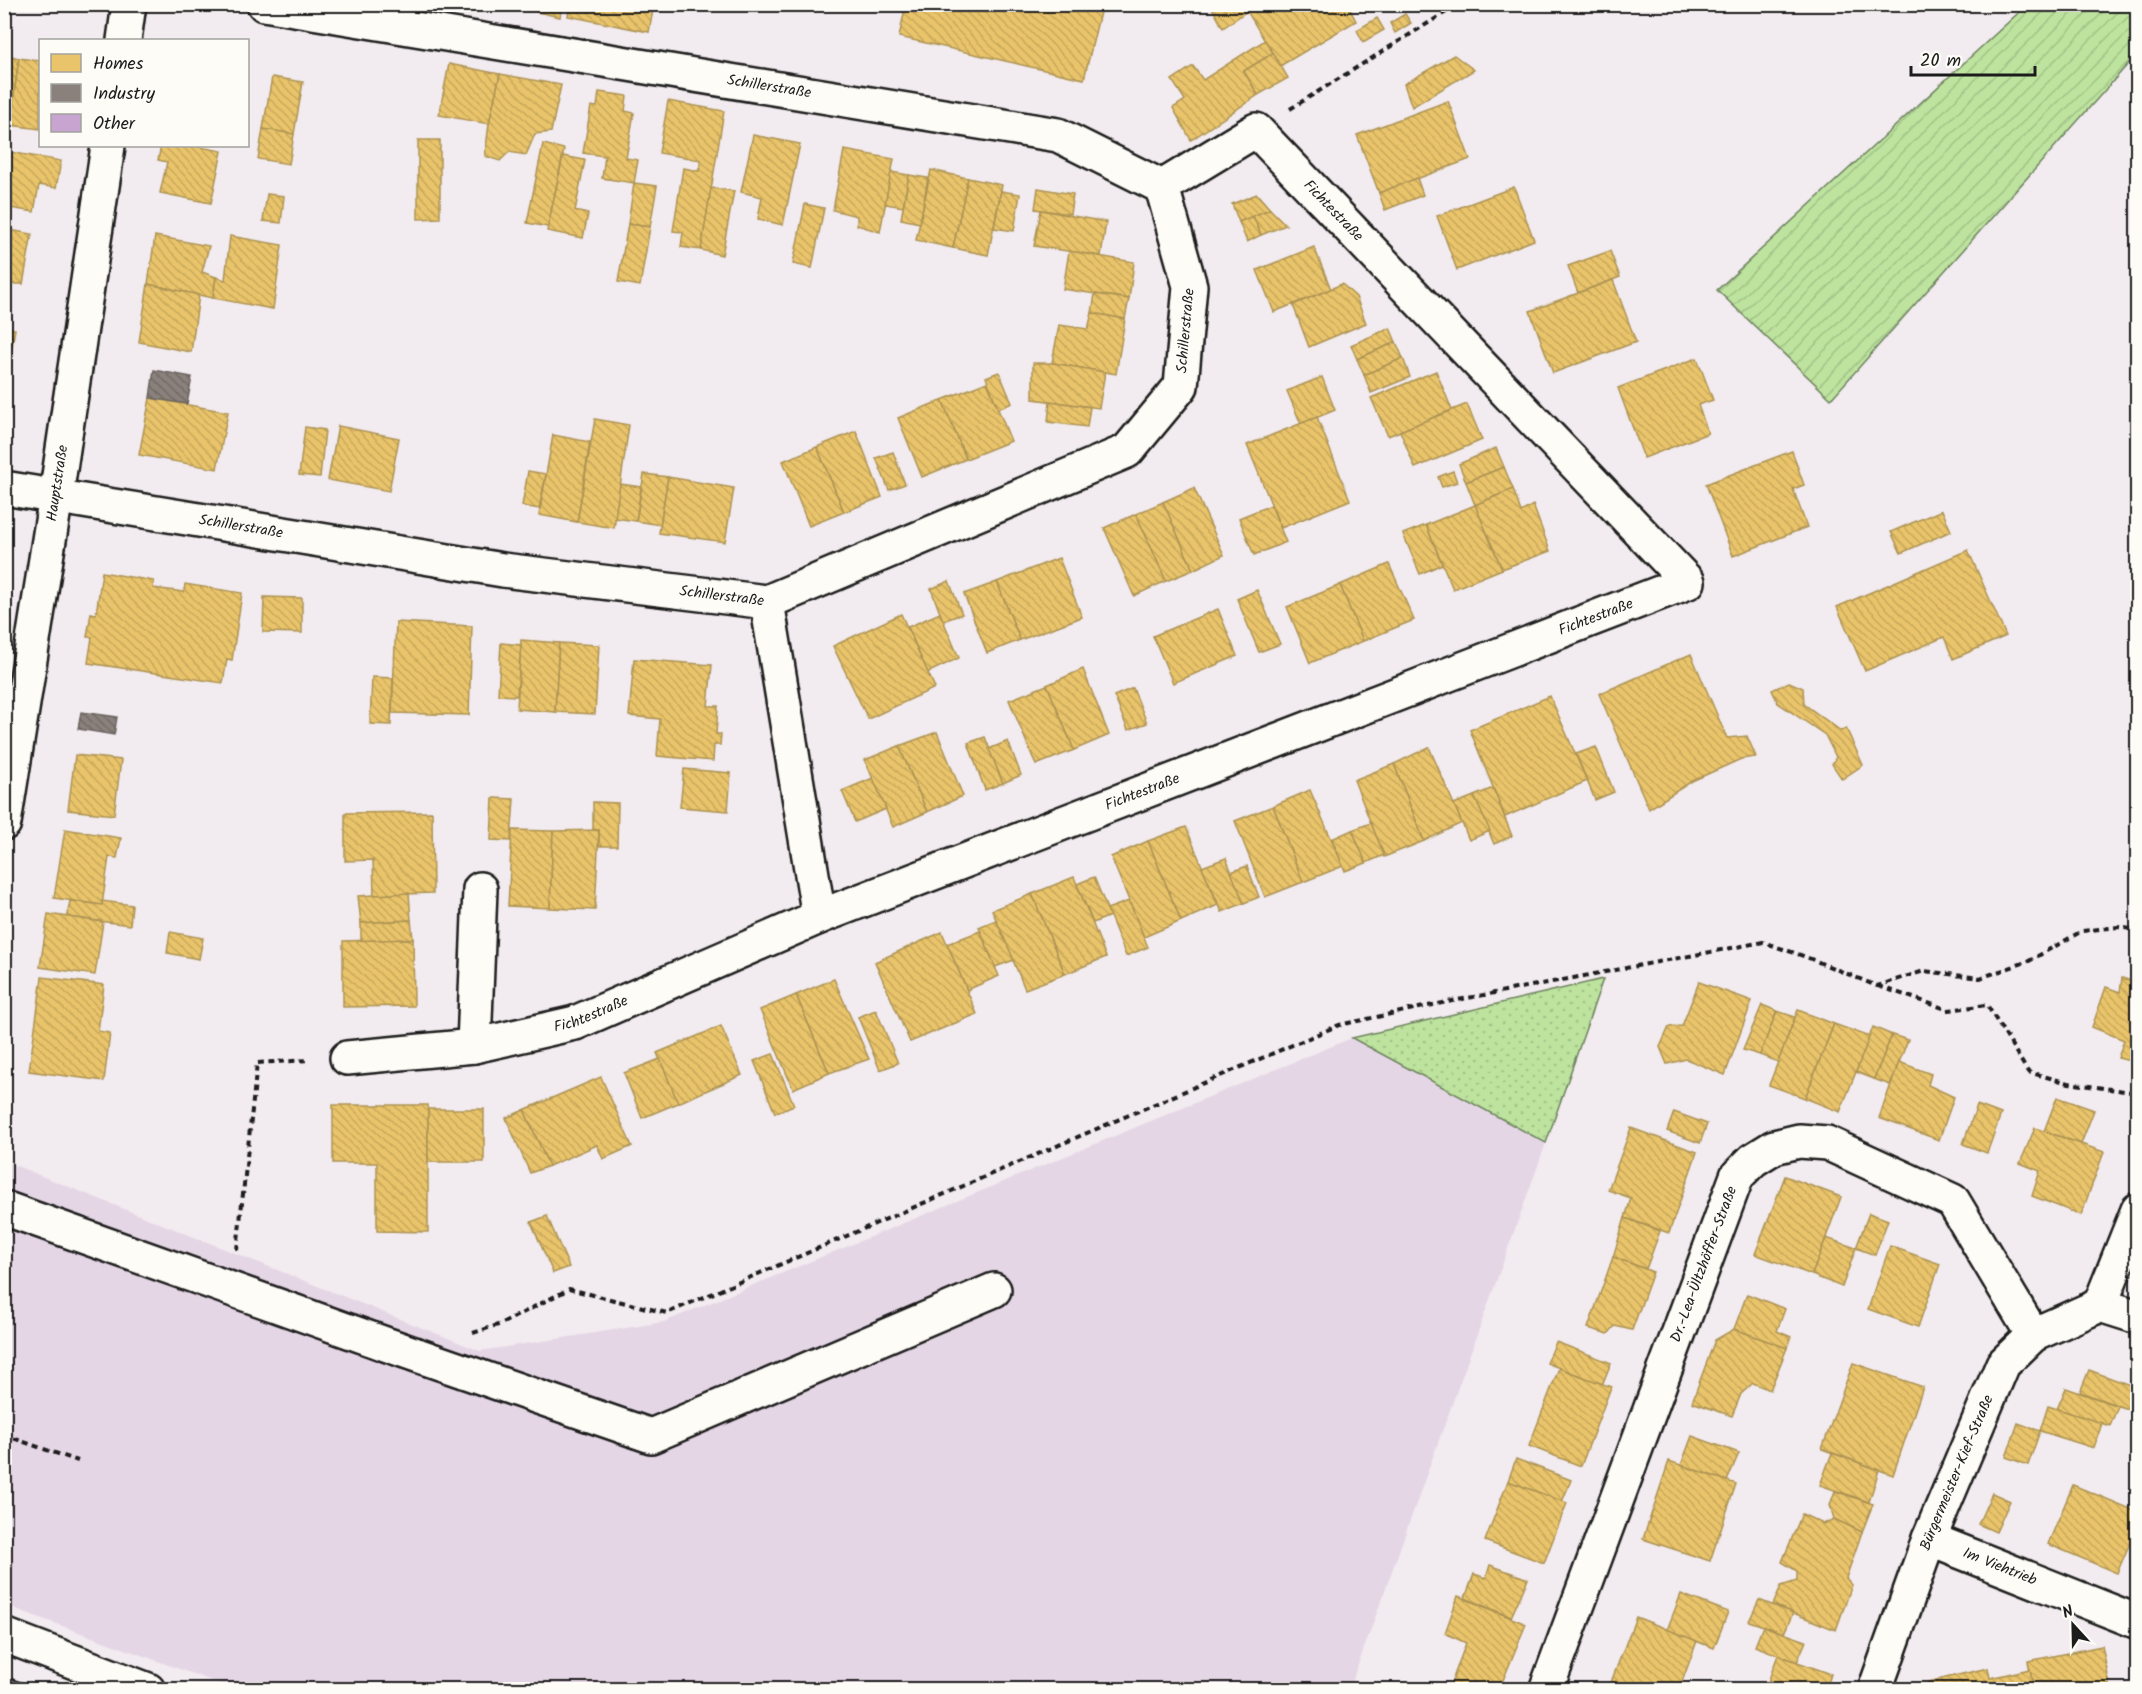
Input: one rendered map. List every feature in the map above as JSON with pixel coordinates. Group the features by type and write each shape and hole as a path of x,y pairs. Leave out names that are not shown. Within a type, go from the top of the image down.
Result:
{"street":[{"path":"124,39 129,4"},
{"name":"Schillerstraße","path":"4,488 503,570 766,602 1127,452 1181,386 1190,286 1162,187 1058,135 264,4"},
{"path":"1162,187 1256,130"},
{"name":"Fichtestraße","path":"347,1058 474,1046 575,1023 819,917 1688,582 1256,130"},
{"name":"Hauptstraße","path":"4,823 108,147"},
{"path":"766,602 819,917"},
{"path":"474,1046 480,889"},
{"name":"Dr.-Lea-Ültzhöffer-Straße","path":"1546,1689 1737,1176 1753,1160 1774,1147 1799,1141 1827,1143 1953,1201 2033,1335"},
{"path":"4,1208 651,1436 994,1290"},
{"path":"2138,1210 2100,1305 2138,1317"},
{"name":"Bürgermeister-Kief-Straße","path":"1876,1689 1929,1539 2003,1364 2033,1335 2100,1305"},
{"name":"Im Viehtrieb","path":"1929,1539 2138,1622"},
{"path":"4,1635 148,1689"}],"path":[{"path":"1256,130 1459,4"},
{"path":"1877,986 1924,971 1980,978 2029,961 2082,931 2118,927 2138,930"},
{"path":"468,1334 501,1324 569,1289 667,1313 1339,1025 1447,1002 1763,942 1877,986 1949,1010 1987,1005 2028,1072 2069,1083 2138,1093"},
{"path":"232,1290 257,1063 347,1058"},
{"path":"4,1435 78,1461"}],"shaded area":[{"path":"1352,1038 1546,1143 1349,1690 234,1689 5,1605 4,1161 480,1351 664,1322"}],"green space":[{"path":"2027,5 2137,5 2137,54 1831,399 1717,290"},
{"path":"1603,979 1546,1143 1352,1038"}],"building: Homes":[{"path":"539,4 562,4 560,17 537,12"},
{"path":"570,4 654,4 649,32 568,16"},
{"path":"906,4 1102,4 1084,79 899,37"},
{"path":"1210,4 1347,4 1356,21 1280,66 1247,11 1223,28"},
{"path":"1405,14 1411,23 1395,33 1390,23"},
{"path":"1377,18 1384,30 1363,42 1357,30"},
{"path":"1265,40 1273,53 1244,71 1258,95 1191,140 1173,108 1185,100 1172,80 1193,66 1203,80"},
{"path":"1273,53 1288,78 1258,95 1244,71"},
{"path":"4,54 19,58 10,125 4,123"},
{"path":"1454,55 1474,70 1412,107 1404,84"},
{"path":"19,58 39,61 39,129 10,125"},
{"path":"449,64 500,74 489,124 439,115"},
{"path":"500,74 561,85 551,132 535,134 526,155 509,152 500,161 485,156 489,124"},
{"path":"272,77 303,82 294,134 263,129"},
{"path":"599,92 627,96 625,111 634,113 626,158 638,160 634,183 602,178 605,156 583,153 591,106 597,107"},
{"path":"668,101 724,111 701,250 681,247 683,232 673,231 683,168 699,171 701,160 659,153"},
{"path":"1448,101 1470,159 1379,193 1357,135"},
{"path":"263,129 294,134 289,164 258,159"},
{"path":"753,135 800,144 783,225 758,219 762,197 741,192"},
{"path":"418,140 440,140 440,218 418,219"},
{"path":"543,144 564,149 548,227 527,223"},
{"path":"161,147 200,147 222,151 211,203 160,193 167,162 158,160"},
{"path":"844,150 894,159 880,232 857,225 857,216 833,210"},
{"path":"4,151 61,161 56,188 39,185 34,212 4,207"},
{"path":"563,156 585,160 575,211 588,214 583,238 547,231"},
{"path":"931,170 968,178 953,248 916,240"},
{"path":"891,172 909,175 903,207 885,204"},
{"path":"909,175 928,178 920,223 901,219"},
{"path":"968,178 1002,185 988,255 953,248"},
{"path":"1417,178 1423,195 1385,210 1379,193"},
{"path":"634,183 657,186 650,227 628,224"},
{"path":"1514,187 1534,240 1457,270 1437,216"},
{"path":"711,188 734,191 722,255 701,250"},
{"path":"1038,188 1073,194 1070,214 1035,209"},
{"path":"1001,191 1020,194 1014,231 994,228"},
{"path":"267,194 284,196 281,223 263,221"},
{"path":"1257,194 1270,209 1239,222 1232,204"},
{"path":"805,204 824,208 812,268 793,264"},
{"path":"1270,209 1286,225 1261,235 1253,216"},
{"path":"1041,210 1106,222 1101,256 1034,246"},
{"path":"1253,216 1261,235 1247,242 1239,222"},
{"path":"628,224 650,227 640,286 618,282"},
{"path":"4,229 32,234 23,284 4,284"},
{"path":"155,236 209,246 202,272 216,277 213,298 148,284"},
{"path":"230,236 282,245 273,309 213,298 216,277 225,280"},
{"path":"1314,247 1331,289 1274,312 1257,270"},
{"path":"1069,251 1134,262 1129,299 1063,289"},
{"path":"1610,251 1620,277 1578,293 1568,266"},
{"path":"1613,280 1636,342 1553,373 1530,311"},
{"path":"148,284 199,295 191,352 139,342"},
{"path":"1342,284 1356,297 1366,323 1309,347 1293,305"},
{"path":"1095,294 1129,299 1125,319 1092,313"},
{"path":"1092,313 1125,319 1116,374 1052,363 1059,325 1088,329"},
{"path":"4,327 15,329 4,393"},
{"path":"1390,328 1396,342 1357,359 1351,345"},
{"path":"1396,342 1403,358 1364,375 1357,359"},
{"path":"1403,358 1410,377 1371,393 1364,375"},
{"path":"1697,358 1713,400 1698,405 1708,433 1644,458 1618,388"},
{"path":"1033,363 1052,363 1105,372 1099,408 1033,399"},
{"path":"1436,371 1452,410 1388,436 1371,398"},
{"path":"999,372 1012,403 998,409 986,377"},
{"path":"1322,377 1335,410 1301,424 1287,391"},
{"path":"987,382 1011,441 966,459 942,400"},
{"path":"150,398 228,412 217,469 139,455"},
{"path":"942,400 966,459 922,477 898,418"},
{"path":"1050,401 1090,407 1087,427 1048,422"},
{"path":"1467,404 1482,440 1415,468 1400,431"},
{"path":"1317,417 1350,500 1281,528 1247,445"},
{"path":"595,419 629,425 614,528 577,522"},
{"path":"338,426 399,438 389,491 328,480"},
{"path":"305,427 325,430 320,477 299,475"},
{"path":"856,431 882,497 844,512 817,447"},
{"path":"553,435 590,442 577,522 539,515"},
{"path":"817,447 844,512 809,526 783,461"},
{"path":"1496,448 1504,467 1466,482 1459,464"},
{"path":"1792,451 1804,485 1793,489 1807,527 1733,556 1706,484"},
{"path":"893,452 905,484 889,490 876,458"},
{"path":"1504,467 1513,489 1475,505 1466,482"},
{"path":"528,471 546,474 539,509 522,506"},
{"path":"1453,471 1457,482 1442,487 1438,477"},
{"path":"644,474 668,477 660,525 636,521"},
{"path":"668,477 734,488 725,542 659,533"},
{"path":"620,484 641,487 636,521 615,518"},
{"path":"1194,488 1224,555 1193,570 1163,502"},
{"path":"1513,489 1521,512 1533,505 1550,551 1502,569 1475,505"},
{"path":"1163,502 1193,570 1166,581 1136,514"},
{"path":"1271,505 1286,542 1254,555 1239,518"},
{"path":"1475,505 1502,569 1453,589 1426,525"},
{"path":"1942,510 1951,531 1901,553 1891,532"},
{"path":"1136,514 1166,581 1134,596 1104,528"},
{"path":"1426,525 1442,564 1420,574 1403,534"},
{"path":"1968,550 2006,636 1953,659 1944,637 1865,671 1837,607"},
{"path":"1059,558 1082,617 1020,640 997,582"},
{"path":"1389,564 1414,620 1363,641 1340,585"},
{"path":"102,572 154,581 153,588 184,592 185,584 242,593 232,660 227,659 223,683 88,663 92,637 87,637 91,613 96,614"},
{"path":"949,581 962,614 943,621 931,589"},
{"path":"997,582 1020,640 987,653 964,594"},
{"path":"1340,585 1363,641 1310,663 1287,607"},
{"path":"1257,590 1280,644 1259,652 1237,599"},
{"path":"264,597 302,598 302,633 263,632"},
{"path":"1218,609 1237,656 1173,683 1153,636"},
{"path":"940,613 959,658 927,673 908,627"},
{"path":"901,614 935,688 868,719 833,646"},
{"path":"396,622 472,626 469,715 392,713"},
{"path":"521,640 559,643 555,712 517,709"},
{"path":"501,643 521,645 517,696 498,695"},
{"path":"559,643 599,645 595,714 555,712"},
{"path":"1691,654 1727,738 1747,736 1756,757 1741,759 1692,781 1649,809 1599,694"},
{"path":"634,659 712,665 708,706 718,706 716,734 721,734 720,745 714,745 713,761 657,756 660,719 629,716"},
{"path":"1083,669 1109,735 1074,750 1047,685"},
{"path":"372,677 393,678 391,725 370,724"},
{"path":"1789,682 1803,688 1804,704 1841,731 1846,728 1863,765 1842,779 1832,764 1836,757 1825,735 1778,703 1772,690"},
{"path":"1047,685 1074,750 1036,765 1009,700"},
{"path":"1133,688 1147,723 1128,730 1114,696"},
{"path":"1550,696 1587,781 1505,817 1470,730"},
{"path":"937,732 963,796 927,812 899,746"},
{"path":"985,737 1003,783 985,790 968,743"},
{"path":"1008,741 1021,775 1003,783 989,749"},
{"path":"899,746 927,812 893,827 865,760"},
{"path":"1429,747 1462,823 1424,841 1394,764"},
{"path":"1596,747 1614,792 1595,800 1576,754"},
{"path":"75,755 121,760 114,815 68,810"},
{"path":"1394,764 1424,841 1384,857 1354,780"},
{"path":"684,769 731,773 728,811 680,807"},
{"path":"873,778 886,809 855,822 842,791"},
{"path":"1493,788 1512,836 1494,844 1474,796"},
{"path":"1310,790 1343,866 1303,882 1273,806"},
{"path":"1474,796 1490,831 1469,840 1454,804"},
{"path":"493,798 514,799 511,841 491,840"},
{"path":"593,802 618,803 617,846 599,846 599,830 593,830"},
{"path":"1273,806 1303,882 1265,897 1235,821"},
{"path":"432,812 433,893 374,895 373,860 345,861 345,813"},
{"path":"1371,823 1384,855 1366,863 1352,830"},
{"path":"1186,827 1218,905 1181,921 1148,841"},
{"path":"65,829 121,838 117,858 109,857 102,905 54,898"},
{"path":"512,830 553,831 550,908 508,906"},
{"path":"599,830 595,910 550,908 553,831"},
{"path":"1352,830 1366,863 1345,871 1332,839"},
{"path":"1148,841 1181,921 1144,937 1111,857"},
{"path":"1226,858 1244,903 1222,912 1202,867"},
{"path":"1247,866 1259,897 1244,903 1231,872"},
{"path":"1074,877 1106,957 1065,974 1032,894"},
{"path":"1094,877 1110,916 1093,923 1077,884"},
{"path":"409,893 411,920 361,923 358,896"},
{"path":"1032,894 1065,974 1025,989 992,910"},
{"path":"70,901 102,905 102,901 132,905 130,925 67,917"},
{"path":"1129,901 1148,947 1126,956 1107,909"},
{"path":"48,914 103,922 95,975 40,967"},
{"path":"411,920 413,939 361,941 361,923"},
{"path":"996,920 1014,960 995,967 979,927"},
{"path":"980,931 999,976 967,990 947,944"},
{"path":"170,932 203,938 199,959 167,953"},
{"path":"942,932 977,1014 910,1042 875,962"},
{"path":"413,939 414,1006 343,1007 343,941"},
{"path":"42,977 104,985 98,1031 110,1033 104,1081 29,1071"},
{"path":"2122,978 2138,983 2138,1063 2118,1058 2124,1040 2092,1027 2106,987 2120,992"},
{"path":"834,979 869,1059 829,1073 796,995"},
{"path":"1699,982 1752,1001 1725,1075 1686,1059 1667,1064 1660,1047 1669,1027 1682,1026"},
{"path":"796,995 829,1073 793,1089 760,1010"},
{"path":"1762,1005 1777,1011 1760,1055 1743,1050"},
{"path":"876,1010 898,1063 880,1070 858,1017"},
{"path":"1798,1010 1834,1024 1805,1098 1769,1085"},
{"path":"1777,1011 1795,1017 1778,1062 1760,1055"},
{"path":"1834,1024 1870,1037 1840,1112 1805,1098"},
{"path":"721,1026 742,1075 678,1103 657,1053"},
{"path":"1873,1027 1892,1035 1874,1079 1856,1072"},
{"path":"1892,1035 1908,1040 1890,1085 1874,1079"},
{"path":"773,1054 794,1105 775,1113 754,1061"},
{"path":"660,1059 678,1103 642,1118 624,1073"},
{"path":"1899,1062 1931,1074 1928,1085 1954,1097 1939,1140 1879,1118"},
{"path":"601,1077 632,1146 603,1159 597,1145 549,1166 524,1110"},
{"path":"2057,1097 2094,1110 2081,1144 2044,1131"},
{"path":"333,1105 428,1105 428,1232 377,1231 377,1163 333,1163"},
{"path":"1977,1105 2001,1114 1987,1153 1963,1144"},
{"path":"428,1109 484,1109 484,1162 428,1162"},
{"path":"524,1110 549,1166 530,1173 506,1118"},
{"path":"1674,1112 1707,1124 1700,1143 1667,1131"},
{"path":"1631,1128 1697,1152 1669,1233 1625,1218 1631,1198 1608,1190"},
{"path":"2035,1128 2104,1152 2081,1215 2032,1196 2040,1171 2020,1163"},
{"path":"1785,1176 1841,1197 1812,1275 1755,1254"},
{"path":"1869,1213 1888,1220 1875,1255 1856,1248"},
{"path":"547,1216 569,1267 553,1273 531,1222"},
{"path":"1625,1218 1660,1231 1646,1269 1613,1257"},
{"path":"1826,1238 1856,1248 1842,1287 1812,1275"},
{"path":"1890,1246 1940,1264 1918,1327 1868,1309"},
{"path":"1613,1257 1653,1272 1632,1330 1615,1326 1608,1334 1588,1328"},
{"path":"1747,1294 1785,1309 1777,1331 1791,1337 1787,1348 1734,1329"},
{"path":"1734,1329 1787,1348 1770,1390 1753,1383 1741,1394 1732,1416 1692,1402 1715,1340"},
{"path":"1556,1342 1611,1363 1602,1385 1547,1363"},
{"path":"1853,1363 1923,1387 1893,1475 1822,1449"},
{"path":"1559,1368 1611,1387 1581,1466 1529,1446"},
{"path":"2089,1370 2138,1388 2138,1398 2133,1411 2080,1392"},
{"path":"2066,1388 2118,1406 2110,1426 2057,1409"},
{"path":"2048,1406 2102,1423 2094,1448 2040,1431"},
{"path":"2018,1423 2040,1431 2028,1465 2006,1457"},
{"path":"1692,1436 1739,1453 1727,1481 1681,1465"},
{"path":"1832,1453 1879,1470 1869,1502 1820,1485"},
{"path":"1516,1459 1571,1480 1562,1502 1508,1481"},
{"path":"1669,1461 1736,1484 1710,1561 1643,1539"},
{"path":"1508,1481 1567,1503 1544,1563 1485,1541"},
{"path":"2073,1485 2138,1512 2138,1524 2117,1573 2048,1544"},
{"path":"1835,1491 1873,1504 1862,1532 1834,1519 1830,1505"},
{"path":"1992,1493 2010,1501 1996,1532 1978,1524"},
{"path":"1802,1514 1823,1524 1834,1519 1862,1532 1846,1578 1852,1585 1836,1630 1773,1605 1781,1586 1797,1581 1797,1571 1782,1562"},
{"path":"1490,1565 1528,1579 1511,1617 1465,1598 1474,1574 1486,1578"},
{"path":"1681,1594 1728,1612 1714,1648 1667,1630"},
{"path":"1458,1596 1526,1624 1499,1690 1463,1690 1451,1684 1466,1643 1445,1633"},
{"path":"1759,1600 1793,1613 1784,1633 1749,1621"},
{"path":"1636,1617 1697,1641 1679,1690 1608,1690"},
{"path":"1763,1626 1806,1641 1797,1662 1755,1646"},
{"path":"2102,1646 2111,1690 2034,1690 2028,1661"},
{"path":"1778,1655 1831,1674 1826,1690 1765,1690"},
{"path":"1988,1668 1990,1678 2030,1669 2034,1690 1930,1690 1928,1682"}],"building: Industry":[{"path":"154,370 192,377 187,404 150,398"},
{"path":"81,712 117,717 114,735 78,729"}],"building: Other":[{"path":"4,1676 43,1690 4,1690"}]}
